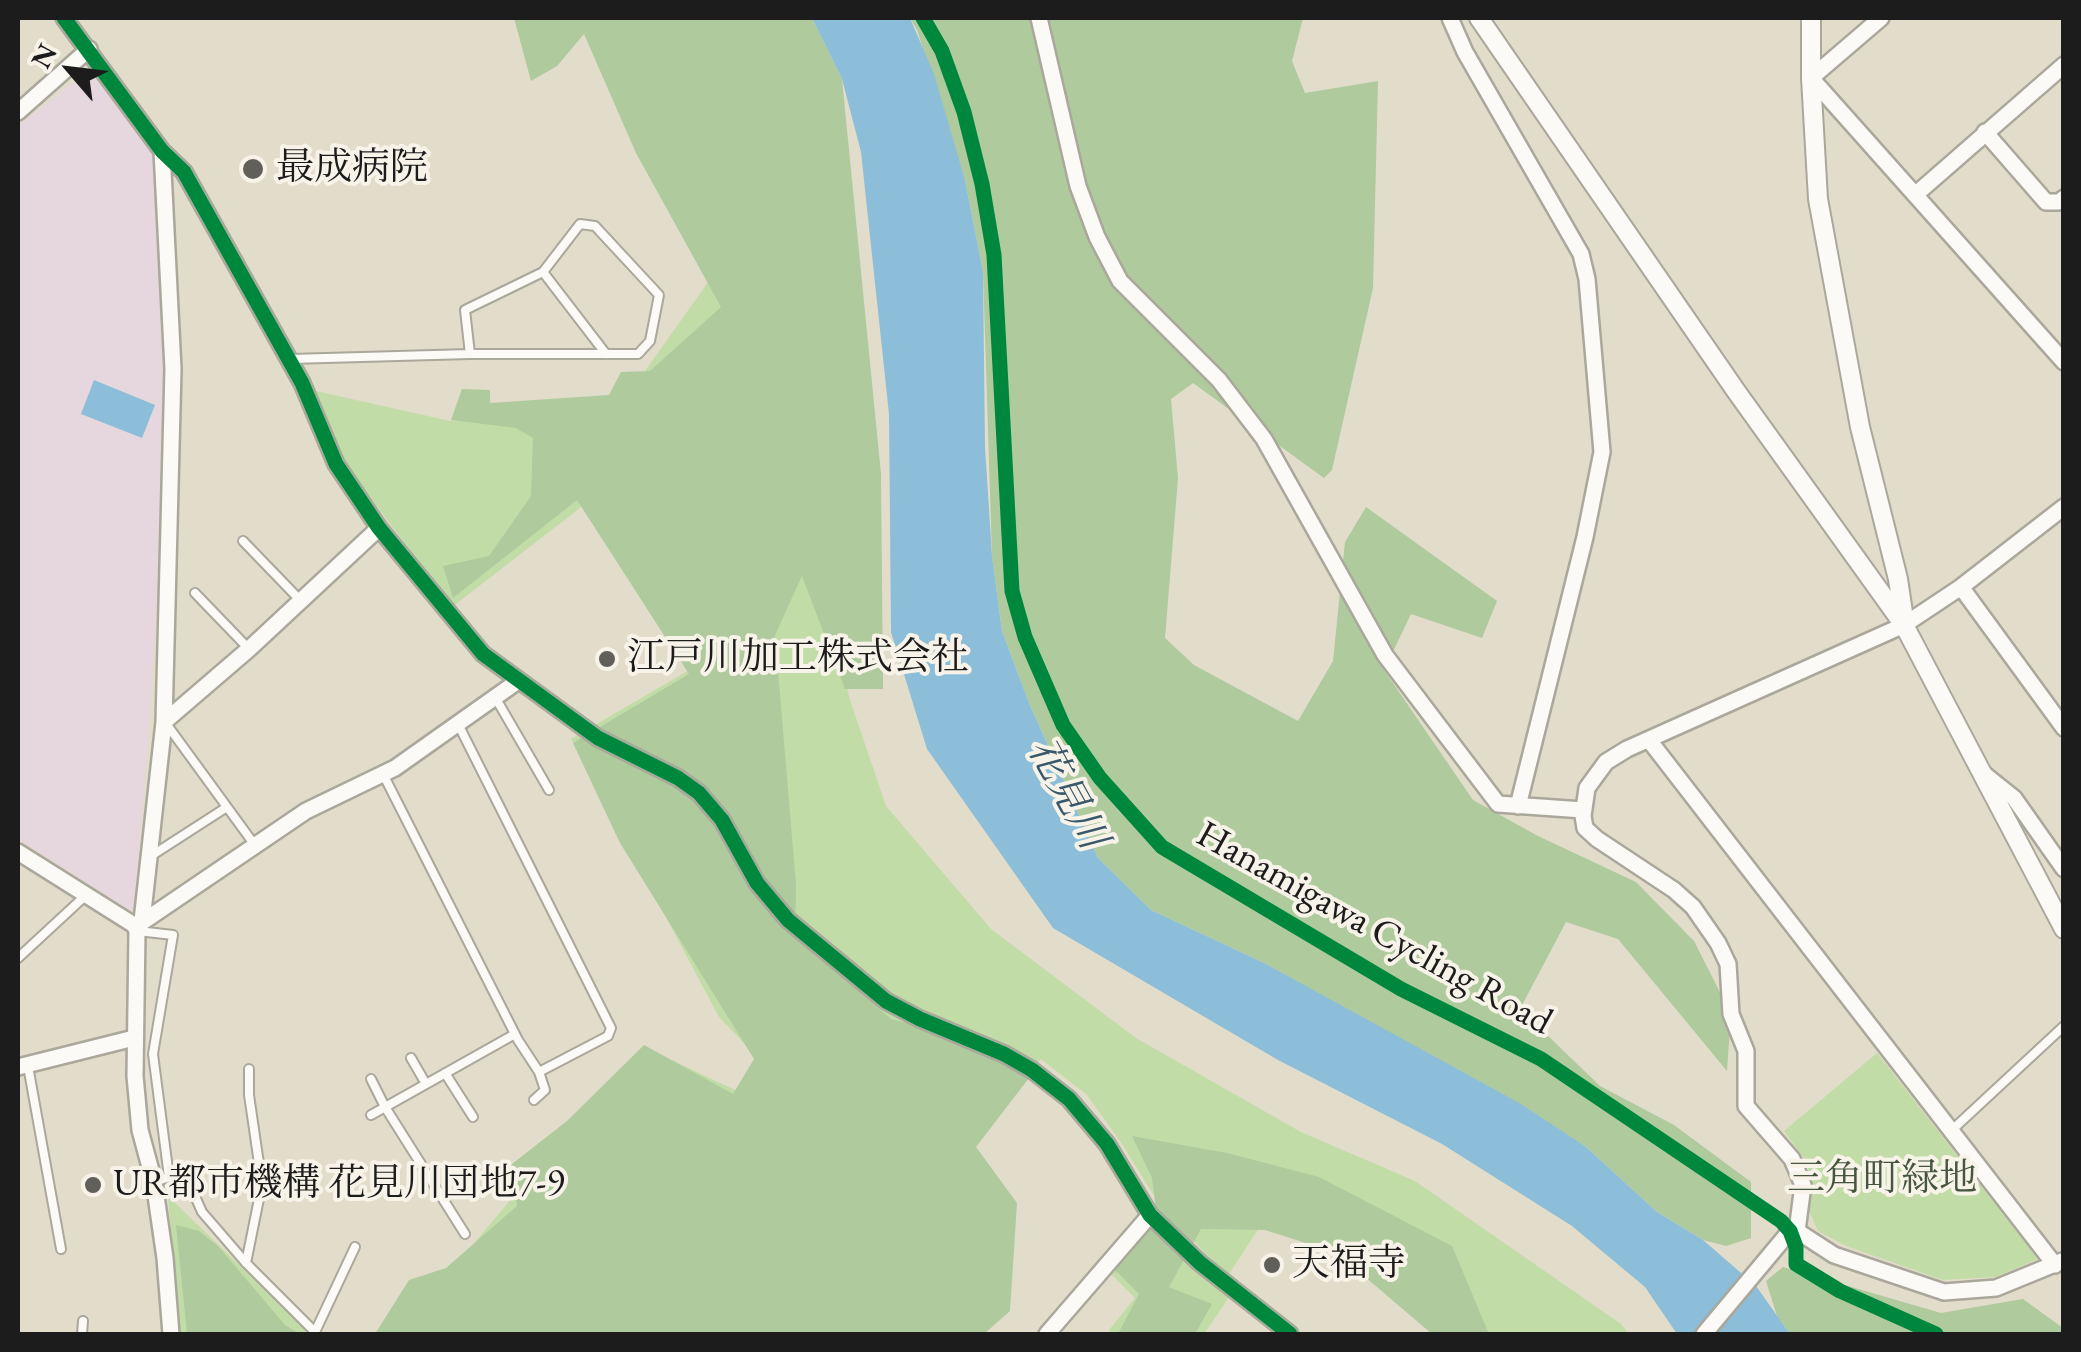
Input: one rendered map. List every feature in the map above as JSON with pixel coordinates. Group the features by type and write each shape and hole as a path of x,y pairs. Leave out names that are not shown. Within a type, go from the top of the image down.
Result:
{"street":[{"path":"64,18 162,150 184,172 290,358 336,464 380,528 484,654 598,738 678,778 699,793 722,820 757,883 788,920 886,1001 1004,1054 1032,1070 1068,1099 1107,1144 1150,1215 1200,1263 1290,1334"},
{"path":"1038,18 1078,186 1097,237 1120,281 1219,380 1253,424 1385,655 1498,804 1583,810"},
{"path":"1450,18 1581,254 1597,394 1602,452 1581,555 1518,806"},
{"path":"1479,18 1736,391 1904,625 2064,929"},
{"path":"1812,18 1818,199 1860,427 1898,578 1904,625"},
{"path":"1811,78 1881,18"},
{"path":"18,112 89,48"},
{"path":"1915,195 2064,65"},
{"path":"1811,78 2064,362"},
{"path":"1985,132 2046,202 2062,203"},
{"path":"162,150 173,368 164,722 140,926 134,1038 140,1130 162,1180 171,1334"},
{"path":"1797,1231 1803,1184 1792,1159 1746,1106 1746,1051 1731,1014 1728,964 1708,925 1674,890 1586,828 1583,810 1587,788 1606,762 1648,740 1904,625 2064,508"},
{"path":"164,722 380,528"},
{"path":"1961,587 2064,728"},
{"path":"140,926 254,844 332,796 383,774 518,681"},
{"path":"1648,740 2059,1262 1996,1288 1944,1292 1834,1255 1797,1231 1790,1231 1704,1334"},
{"path":"1981,771 2014,798 2064,868"},
{"path":"18,852 140,926"},
{"path":"22,1066 134,1038"},
{"path":"1047,1334 1150,1215"}],"lane":[{"path":"290,358 638,354 650,341 659,295 596,226 580,224 543,272 465,310 470,354"},
{"path":"543,272 606,354"},
{"path":"243,541 301,601"},
{"path":"195,593 249,649"},
{"path":"495,697 549,790"},
{"path":"164,722 254,844"},
{"path":"458,724 610,1028 608,1036 539,1072"},
{"path":"383,774 515,1034 539,1072 545,1090 534,1100"},
{"path":"149,857 227,807"},
{"path":"18,958 85,896"},
{"path":"140,926 173,934 152,1054 162,1180 190,1185 202,1212 314,1332 355,1247"},
{"path":"1952,1130 2064,1026"},
{"path":"372,1115 515,1034"},
{"path":"412,1058 426,1084"},
{"path":"22,1066 61,1249"},
{"path":"246,1263 262,1184 249,1069"},
{"path":"446,1073 473,1116"},
{"path":"371,1079 465,1234"},
{"path":"82,1322 82,1334"}],"shaded area":[{"path":"90,69 107,76 159,161 169,352 168,454 135,914 18,839 18,126"}],"green space":[{"path":"514,18 812,18 842,79 881,474 883,689 845,689 802,576 775,635 796,885 795,936 891,1019 974,1040 1029,1078 976,1147 1017,1203 1010,1311 984,1334 375,1334 409,1280 446,1268 517,1206 512,1164 567,1121 644,1045 733,1094 754,1059 620,843 573,743 689,674 577,500 453,598 443,566 489,556 531,496 533,438 516,428 451,420 462,389 490,390 490,403 609,395 621,372 650,371 721,307 636,153 584,34 557,66 531,81"},
{"path":"771,18 818,573 850,700 886,806 991,929 1136,1038 1301,1132 1415,1181 1621,1324 1629,1334 1476,1334 1481,1314 1449,1259 1274,1205 1227,1277 1158,1202 1087,1095 1041,1059 784,1334 398,1334 580,1117 649,1049 739,1092 760,1060 719,1017 571,739 691,669 589,501 452,607 347,466 316,391 450,421 621,405 723,261"},
{"path":"910,18 1303,18 1292,61 1305,93 1378,81 1373,288 1332,470 1324,478 1193,383 1171,399 1178,478 1165,638 1194,665 1298,721 1333,661 1345,542 1366,507 1497,601 1482,638 1411,614 1384,670 1473,800 1636,882 1694,941 1731,1014 1727,1071 1618,939 1566,922 1520,1009 1600,1086 1674,1125 1751,1182 1751,1238 1726,1246 1703,1240 1657,1212 1586,1147 1264,963 1151,910 1098,858 1029,703 1002,631 992,556 983,272 965,180"},
{"name":"三角町緑地","path":"1877,1053 2038,1259 1996,1277 1943,1280 1846,1246 1818,1231 1809,1211 1808,1164 1784,1131"},
{"path":"1132,1136 1227,1153 1319,1177 1452,1246 1489,1334 1432,1334 1337,1253 1265,1230 1201,1229 1169,1287 1212,1304 1195,1334 1118,1334 1139,1294 1115,1270 1156,1210 1152,1178"},
{"path":"168,1196 310,1334 179,1334"},
{"path":"176,1225 199,1231 218,1246 285,1325 300,1334 187,1334"},
{"path":"1148,1225 1230,1296 1204,1334 1112,1334 1109,1330 1135,1298 1108,1271"},
{"path":"1783,1267 1941,1313 2023,1299 2063,1328 2063,1334 1790,1334 1777,1316 1766,1281"}],"water":[{"name":"花見川","path":"812,18 910,18 934,74 965,180 983,272 985,447 992,556 1002,631 1029,703 1098,858 1151,910 1264,963 1521,1104 1586,1147 1657,1212 1703,1240 1756,1286 1790,1334 1677,1334 1645,1287 1572,1226 1442,1144 1278,1060 1053,928 927,749 891,632 889,414 861,152 842,79"},
{"path":"94,380 155,405 142,438 81,414"}],"cycle path":[{"path":"64,18 162,151 184,172 302,383 336,464 379,528 483,654 598,738 678,778 699,793 722,820 757,883 788,920 886,1001 1004,1054 1069,1099 1107,1144 1150,1215 1200,1263 1290,1334"},
{"name":"Hanamigawa Cycling Road","path":"923,18 942,51 964,112 994,255 1012,591 1025,637 1063,725 1100,778 1162,847 1401,989 1541,1059 1781,1221 1796,1247 1796,1264 1840,1291 1936,1334"}],"place":[{"name":"最成病院","path":"253,169"},
{"name":"江戸川加工株式会社","path":"607,659"},
{"name":"UR都市機構 花見川団地7-9","path":"93,1185"},
{"name":"天福寺","path":"1272,1265"}]}
